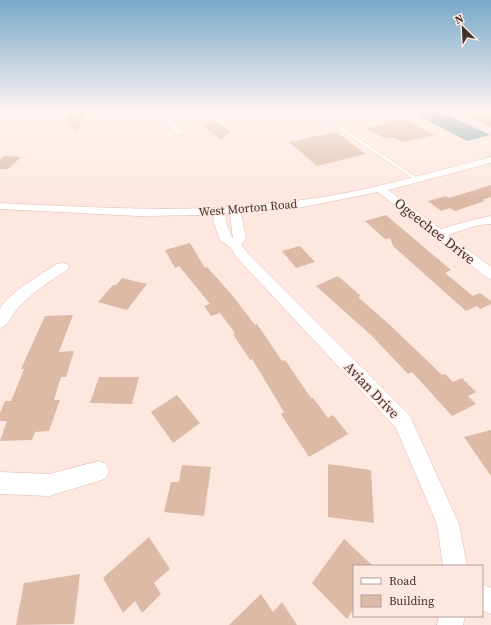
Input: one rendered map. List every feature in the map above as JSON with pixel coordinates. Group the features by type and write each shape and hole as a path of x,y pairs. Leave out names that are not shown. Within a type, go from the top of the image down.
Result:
{"street":[{"name":"West Morton Road","path":"0,206 164,214 235,211 328,200 491,160"},
{"name":"Ogeechee Drive","path":"380,188 491,274"},
{"path":"235,211 240,238 235,245"},
{"name":"Avian Drive","path":"219,212 220,223 226,240 235,245 403,422 448,524 455,565"},
{"path":"438,234 476,222 491,220"},
{"path":"0,322 6,310 34,286 62,267"},
{"path":"0,483 49,485 99,472"}],"lane":[{"path":"359,140 417,179"}],"building":[{"path":"298,140 347,140 366,154 317,166 289,142"},
{"path":"399,140 411,140 403,142"},
{"path":"4,156 21,157 8,169 0,169 0,160"},
{"path":"491,185 491,197 482,200 485,201 455,211 450,208 441,211 428,201 446,196 449,198"},
{"path":"386,215 451,270 445,273 473,296 480,293 491,301 491,304 480,309 477,306 466,311 393,246 390,238 385,239 365,221"},
{"path":"190,243 205,268 207,267 232,295 255,325 257,324 282,361 285,360 311,398 313,398 328,418 333,415 348,434 309,457 281,414 284,412 252,359 250,360 233,334 235,333 220,313 211,316 204,306 210,304 179,266 175,268 165,250"},
{"path":"300,246 315,262 296,268 282,251"},
{"path":"338,276 361,296 358,297 391,326 442,375 445,374 453,382 462,378 476,392 468,396 476,404 452,416 412,372 408,374 372,336 316,286"},
{"path":"122,278 147,284 127,310 98,302 113,285 116,285"},
{"path":"73,315 59,352 74,351 66,377 61,377 54,400 60,400 49,431 35,432 32,440 0,441 7,421 0,421 0,413 5,401 11,401 24,369 21,369 45,316"},
{"path":"99,377 139,377 132,404 90,403"},
{"path":"177,395 200,423 173,443 151,412"},
{"path":"491,430 491,476 464,437"},
{"path":"328,464 371,470 374,523 328,517"},
{"path":"182,465 211,467 204,516 164,512 171,482 179,482"},
{"path":"149,537 170,569 154,583 161,594 142,613 135,601 123,613 103,578"},
{"path":"344,539 372,565 353,565 353,610 347,619 312,583"},
{"path":"80,574 74,624 16,625 24,583"},
{"path":"261,594 273,612 282,602 297,625 229,625"}]}
